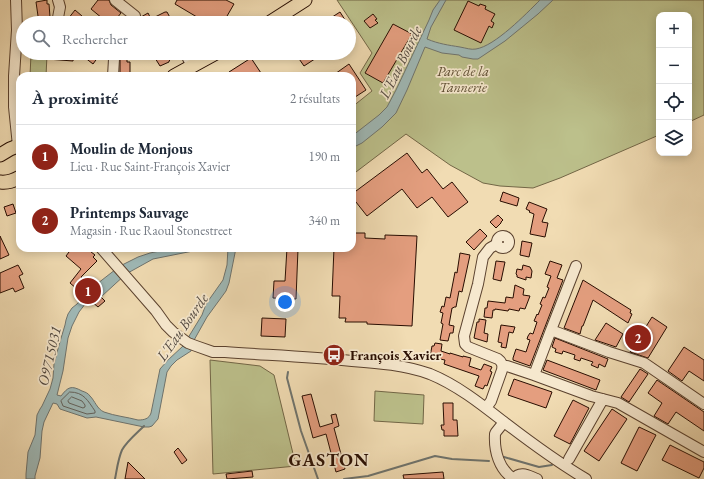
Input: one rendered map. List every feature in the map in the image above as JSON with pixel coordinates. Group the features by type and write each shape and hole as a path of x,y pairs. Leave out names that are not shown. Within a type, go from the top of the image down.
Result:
{"main road":[{"path":"280,16 306,0"},
{"path":"190,70 205,60"},
{"path":"0,155 16,147"},
{"path":"0,182 10,182 16,179"}],"street":[{"path":"16,0 17,16"},
{"path":"58,0 60,7 58,16"},
{"path":"115,0 135,16"},
{"path":"16,53 14,76 16,126"},
{"path":"113,72 114,60"},
{"path":"187,60 190,70"},
{"path":"497,244 490,248 483,257 464,341 468,347 498,359 503,366"},
{"path":"104,252 156,311 166,325 197,345 213,352 321,358 393,365 431,375 452,386 486,408 535,445 586,479"},
{"path":"534,375 576,266"},
{"path":"551,330 609,352 644,363 704,404"},
{"path":"503,366 534,375 591,396 618,403 704,452"},
{"path":"486,408 491,400 503,366"},
{"path":"569,459 603,399"},
{"path":"504,422 495,434 497,454 500,464 506,474 514,479 515,476 523,474 537,479"}],"green space":[{"name":"Parc de la Tannerie","path":"337,0 704,0 704,115 692,121 692,12 656,12 656,136 560,178 533,188 500,186 483,183 450,165 406,134 356,172 356,104 372,91 360,73 372,53 356,29 356,16 348,16"},
{"path":"31,60 47,60 46,72 30,72"},
{"path":"210,360 260,366 274,375 296,466 213,474"},
{"path":"375,391 424,395 423,424 374,421"}],"water":[{"path":"440,0 446,0 431,27 427,39 444,44 476,49 484,47 501,36 540,0 553,0 505,41 478,59 442,53 425,47 396,113 382,127 356,146 356,133 387,107 433,10"},
{"path":"188,252 153,259 126,274 102,296 89,299 79,312 68,338 63,371 57,395 61,396 68,389 75,388 88,394 104,412 138,420 148,418 151,413 160,369 183,346 202,315 206,304 223,280 227,265 228,252 235,252 226,291 207,317 193,342 191,351 177,360 167,372 158,419 152,426 144,427 96,417 87,418 60,409 57,404 53,403 44,422 40,458 35,479 26,479 28,452 35,435 37,415 50,389 53,378 54,364 68,314 93,287 120,266 150,253"}],"building":[{"path":"47,0 47,4 49,4 50,16 38,16 36,2"},
{"path":"98,0 109,0 111,5 121,13 119,16 100,16 91,9"},
{"path":"177,0 226,0 234,4 227,16 195,16 175,4"},
{"path":"468,1 479,6 480,4 486,6 485,9 495,14 491,21 494,23 492,28 489,26 481,43 454,30"},
{"path":"75,10 82,16 70,16"},
{"path":"167,12 169,16 157,16"},
{"path":"340,12 343,16 334,16"},
{"path":"148,13 150,16 143,16"},
{"path":"373,14 378,23 370,28 364,21"},
{"path":"393,24 412,34 383,83 365,73"},
{"path":"88,60 96,60 93,64"},
{"path":"120,60 127,60 127,62 130,62 130,72 120,72"},
{"path":"156,60 170,60 169,62 160,66"},
{"path":"248,60 252,60 260,72 229,72"},
{"path":"300,60 313,60 304,66"},
{"path":"349,64 354,72 338,72"},
{"path":"356,75 366,90 356,96"},
{"path":"407,153 422,173 427,169 443,189 452,182 468,202 448,217 432,197 417,208 402,189 367,216 356,202 356,191"},
{"path":"503,192 519,198 517,206 500,201"},
{"path":"529,202 547,209 542,222 548,223 545,237 530,234 534,214 526,209"},
{"path":"13,204 16,213 7,216 4,207"},
{"path":"498,215 503,220 496,228 490,222"},
{"path":"480,229 487,236 474,250 466,242"},
{"path":"356,233 365,233 365,238 385,239 385,235 417,236 412,326 367,324 367,322 345,322 346,318 339,318 340,296 332,296 334,252 356,252"},
{"path":"0,236 9,255 0,259"},
{"path":"522,241 532,243 529,257 520,255"},
{"path":"69,252 91,252 95,255 93,257 97,261 81,277 105,301 98,307 70,283 81,269 66,256"},
{"path":"287,252 298,252 296,299 273,298 274,281 285,281"},
{"path":"460,253 470,255 462,292 459,291 456,307 452,308 449,325 454,326 453,333 450,333 448,341 440,340 443,324 441,323 443,313 440,312 442,306 444,307 446,297 450,298 455,272 457,273"},
{"path":"496,261 505,262 501,281 493,279"},
{"path":"550,261 562,265 557,278 563,280 530,366 513,360 513,358 516,349 526,352 530,340 527,339 528,336 530,333 533,334 537,322 534,321 542,305 540,304 543,297 545,298 549,288 547,287 551,276 545,274"},
{"path":"18,265 23,274 19,276 24,288 15,292 13,288 0,293 0,273"},
{"path":"523,265 530,267 532,271 531,278 526,277 526,280 517,277 516,274 517,269 522,270"},
{"path":"583,280 631,310 630,313 632,314 628,323 593,300 580,334 564,328"},
{"path":"515,285 524,289 523,295 530,296 525,309 520,308 519,311 509,309 508,311 495,309 493,310 492,318 484,317 485,308 487,308 488,301 505,303 506,297 513,298"},
{"path":"652,317 667,327 648,358 630,352"},
{"path":"262,318 286,319 285,337 261,336"},
{"path":"479,319 486,320 484,333 488,334 487,342 474,338"},
{"path":"606,323 623,334 616,347 595,340"},
{"path":"501,325 515,327 513,333 509,332 506,348 501,347 502,343 498,342"},
{"path":"555,338 608,359 605,367 599,364 598,368 591,365 593,362 581,358 580,361 574,359 575,355 563,351 562,354 555,352 556,349 552,347"},
{"path":"435,343 442,344 441,351 471,358 469,366 481,370 484,364 492,367 490,371 492,372 487,386 485,385 483,389 475,386 479,376 444,364 445,360 430,357 432,346 434,346"},
{"path":"684,347 704,360 704,381 689,371 682,381 668,371"},
{"path":"547,360 600,380 596,390 543,370"},
{"path":"640,369 648,374 629,402 621,397"},
{"path":"514,379 552,392 546,408 508,395"},
{"path":"657,380 704,412 704,431 676,412 668,424 654,416 662,403 648,393"},
{"path":"311,394 320,427 333,423 331,415 336,414 339,426 334,428 345,469 336,472 326,434 313,438 302,396"},
{"path":"573,400 589,408 570,444 554,436"},
{"path":"443,403 453,403 453,420 457,420 458,436 444,436 444,430 442,430 441,425 444,425"},
{"path":"612,409 627,419 599,461 584,451"},
{"path":"639,427 656,435 637,471 621,463"},
{"path":"670,445 704,462 704,468 699,478 662,460"},
{"path":"178,448 187,460 182,464 174,452"},
{"path":"128,462 145,479 125,479"},
{"path":"252,471 253,477 227,479 226,474"},
{"path":"443,472 444,479 404,479 403,475"}],"waterway":[{"path":"288,372 287,378 301,431 318,479"},
{"name":"L'Eau Bourde","path":"115,479 122,450 129,440 144,426"},
{"path":"344,479 368,476 435,456 452,459 489,461"},
{"path":"504,457 539,467 552,465"}],"place":[{"name":"Moulin de Monjous","path":"88,291"},
{"name":"Printemps Sauvage","path":"638,338"},
{"name":"François Xavier","path":"334,355"}],"district":[{"name":"GASTON","path":"329,459"}],"water label":[{"name":"O9715031","path":"49,356"}]}
